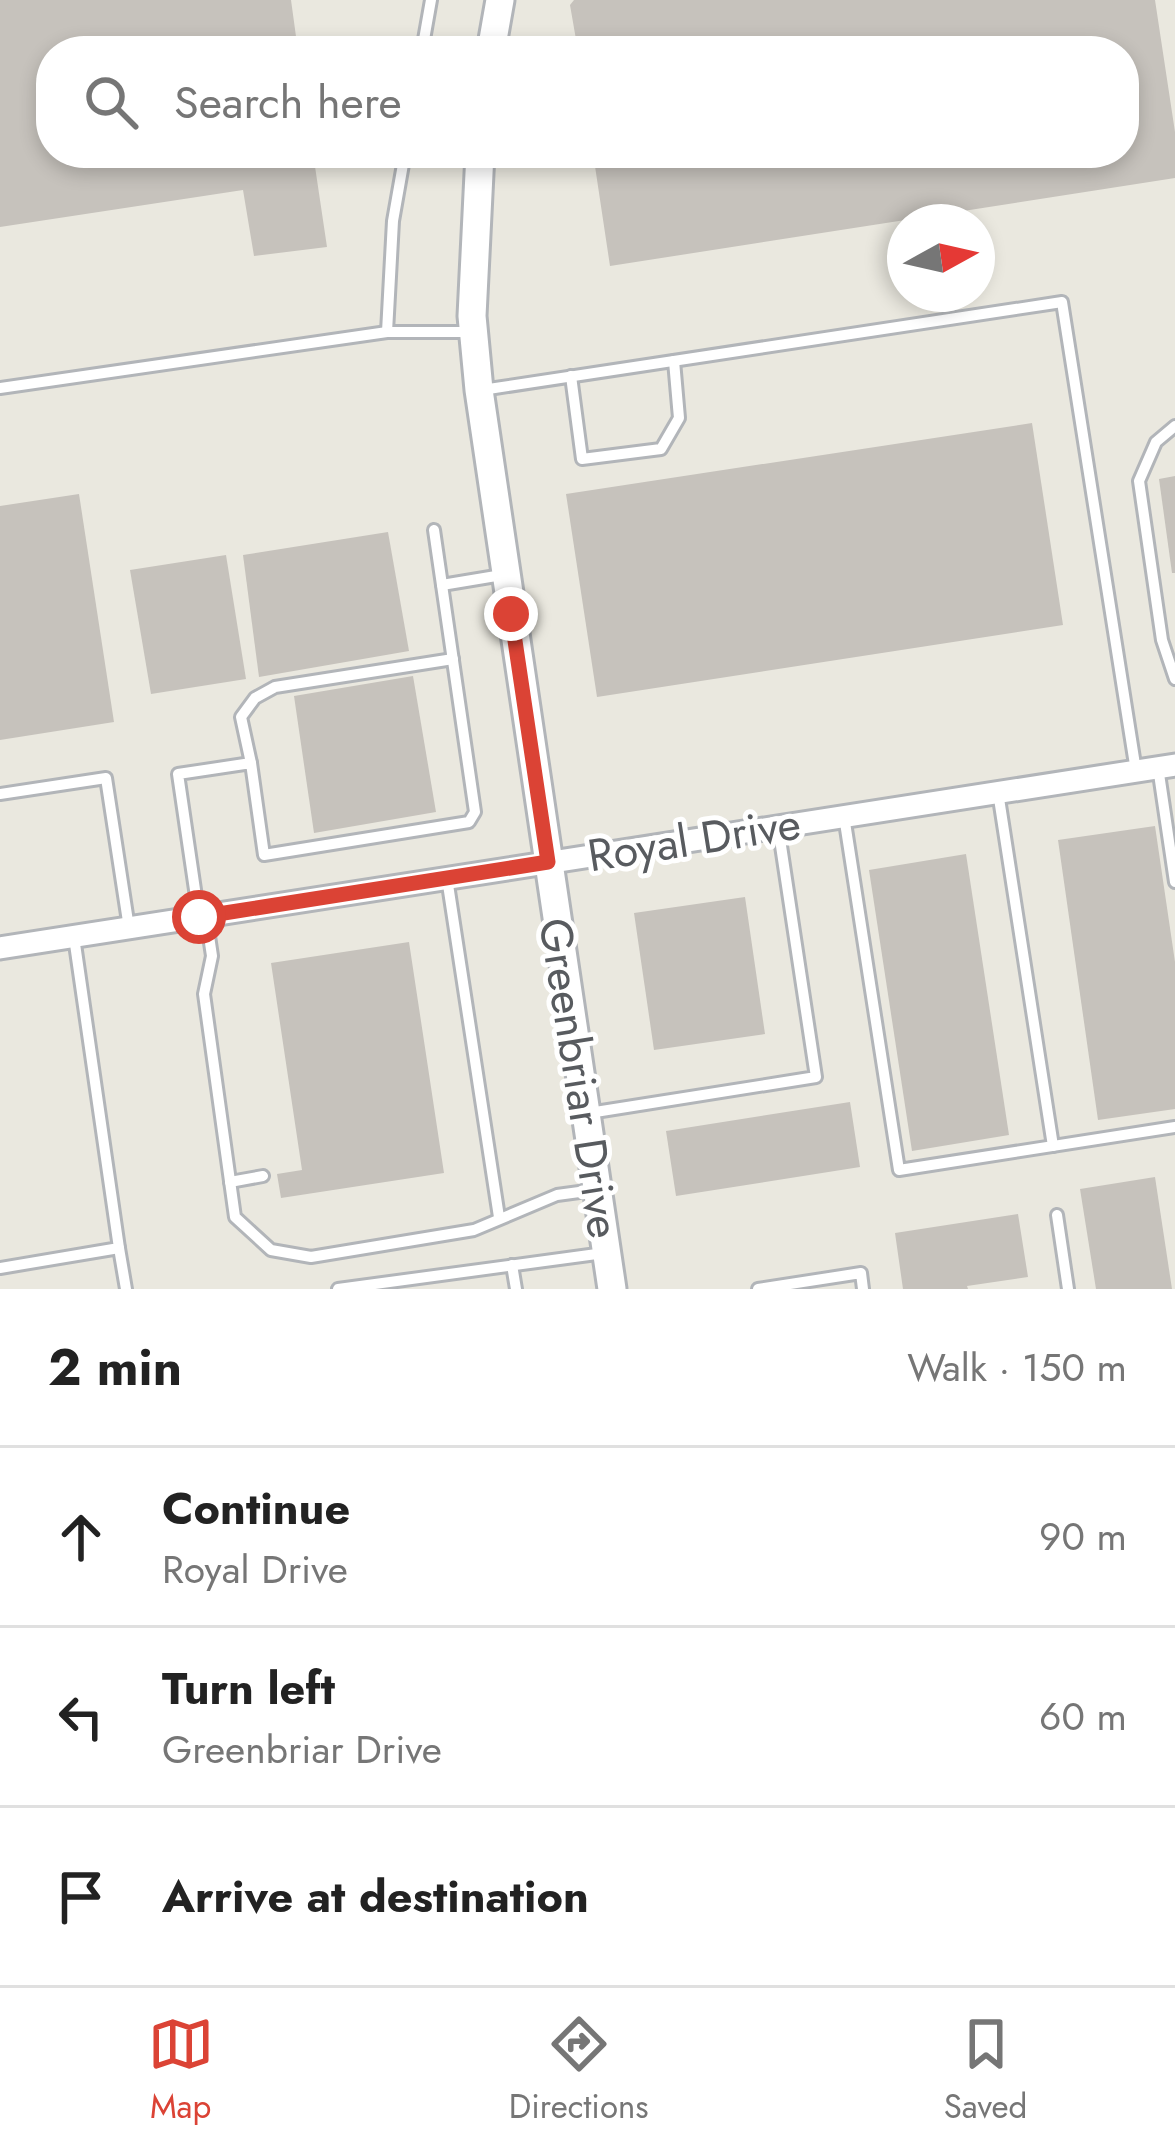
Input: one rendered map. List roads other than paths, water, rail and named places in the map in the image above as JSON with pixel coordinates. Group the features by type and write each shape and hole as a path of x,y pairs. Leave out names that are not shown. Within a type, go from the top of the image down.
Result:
{"street":[{"path":"494,36 500,0"},
{"name":"Greenbriar Drive","path":"478,168 473,230 479,390 612,1289"},
{"name":"Royal Drive","path":"0,948 1156,768"}],"lane":[{"path":"425,36 431,0"},
{"path":"387,332 393,221 402,168"},
{"path":"479,390 1062,302 1175,882"},
{"path":"0,388 387,332 474,332"},
{"path":"571,376 583,459 661,449 679,418 674,361"},
{"path":"1175,426 1156,442 1139,481 1162,640 1175,679"},
{"path":"434,530 453,659 475,812 469,822 264,854 241,717 256,698 275,687 453,659"},
{"path":"442,585 506,575"},
{"path":"251,764 178,775 212,956 204,994 235,1217 271,1250 311,1257 474,1230 556,1195 597,1189"},
{"path":"0,794 106,778 129,928"},
{"path":"998,792 1053,1146"},
{"path":"844,816 899,1170 1175,1127"},
{"path":"586,1114 816,1077 778,826"},
{"path":"447,878 500,1216"},
{"path":"74,937 126,1289"},
{"path":"230,1182 262,1176"},
{"path":"1057,1215 1068,1289"},
{"path":"0,1268 119,1248"},
{"path":"338,1289 607,1252"},
{"path":"512,1264 516,1289"},
{"path":"758,1289 861,1273 863,1289"}]}
